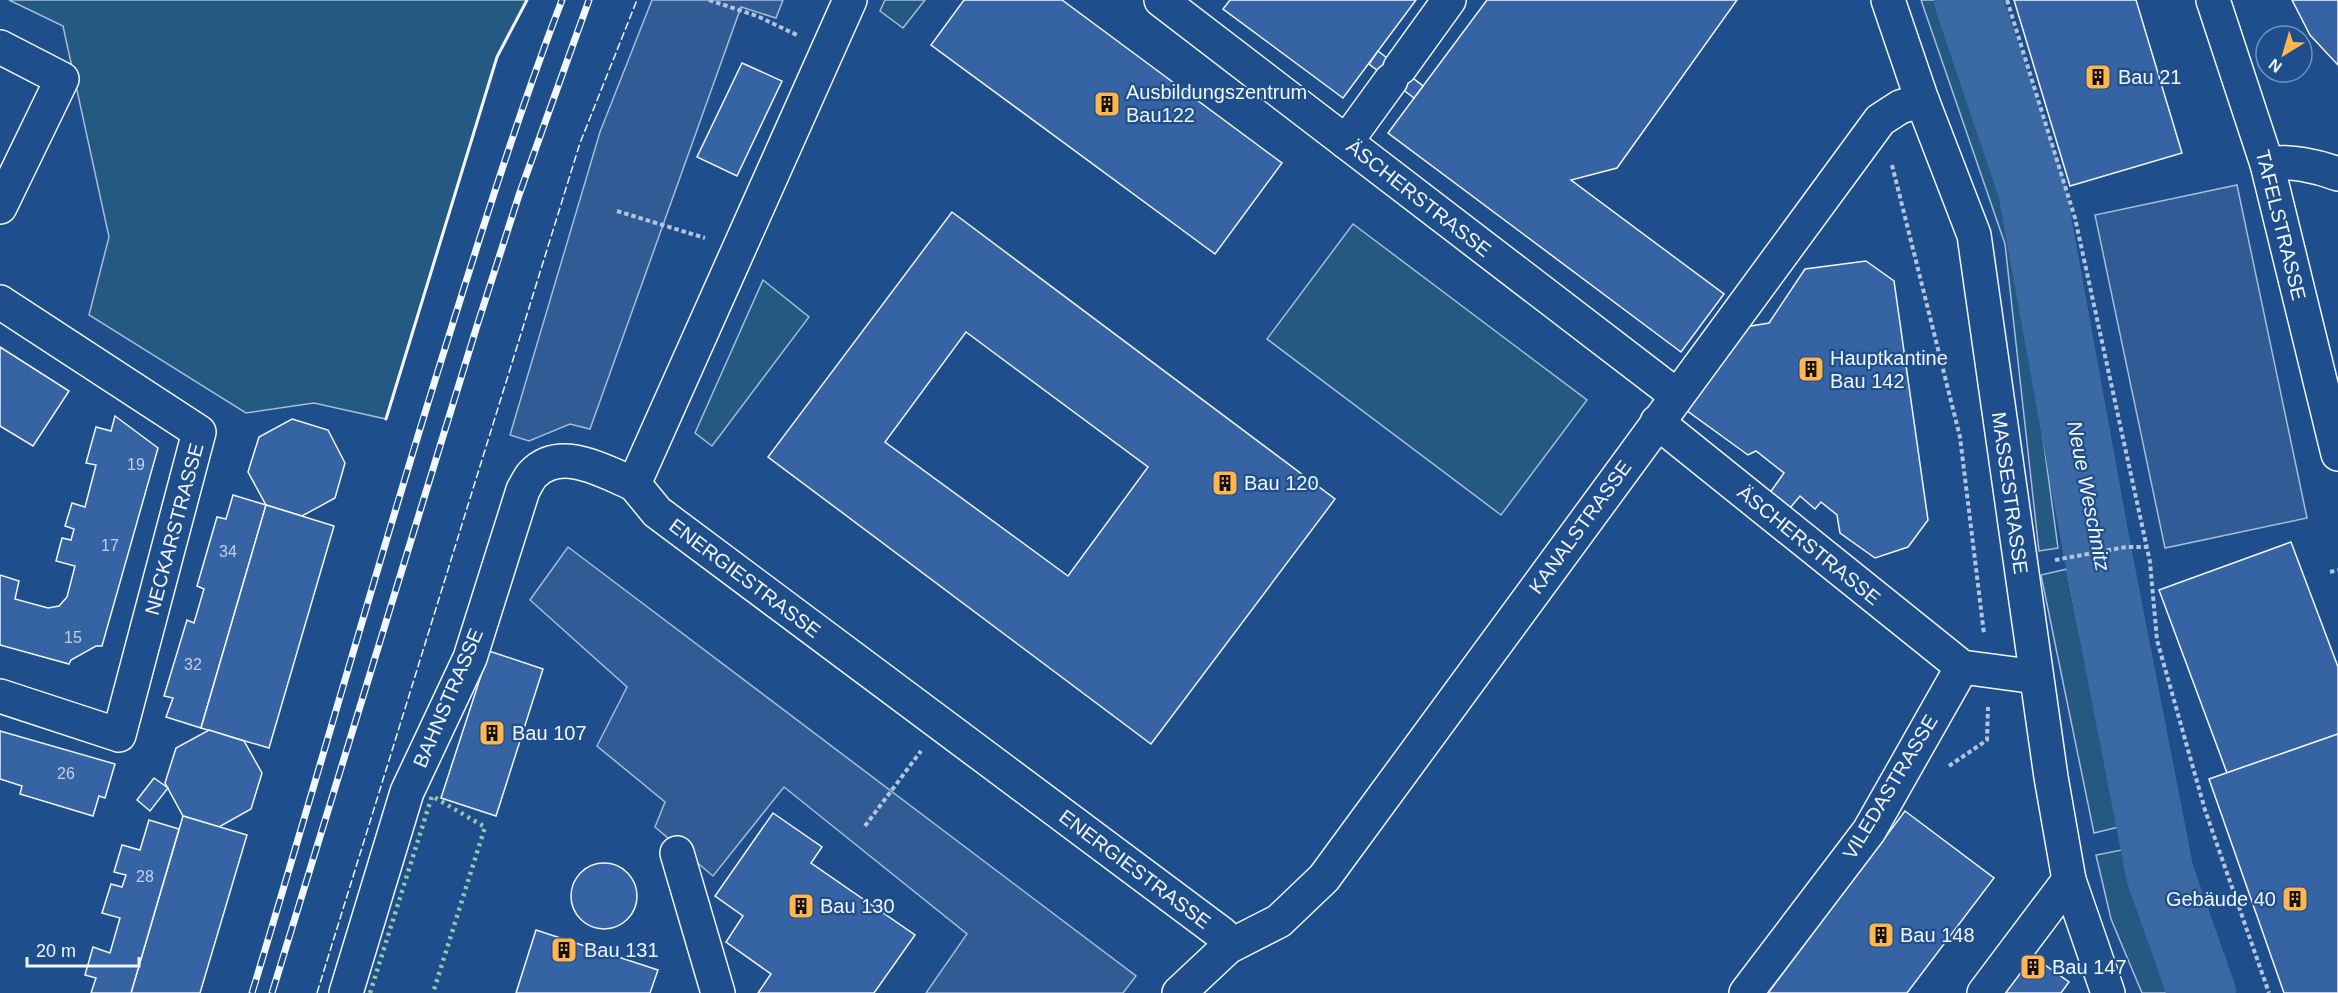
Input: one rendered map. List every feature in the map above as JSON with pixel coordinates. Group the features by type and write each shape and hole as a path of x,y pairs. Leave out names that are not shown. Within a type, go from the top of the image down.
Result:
{"street":[{"path":"634,484 850,0"},
{"name":"ÄSCHERSTRASSE","path":"1161,0 1676,395"},
{"path":"1346,142 1449,0"},
{"name":"MASSESTRASSE","path":"1888,0 1922,100 1974,235 2036,677 2069,880 2108,993"},
{"name":"TAFELSTRASSE","path":"2213,0 2267,164 2338,454"},
{"path":"0,47 62,79 0,207"},
{"name":"KANALSTRASSE","path":"1228,947 1280,921 1324,878 1676,395 1880,120 1900,107 1922,100"},
{"path":"2267,164 2281,161 2329,170 2338,174"},
{"name":"NECKARSTRASSE","path":"0,302 199,432 119,735 0,696"},
{"name":"ÄSCHERSTRASSE","path":"1657,422 1976,669"},
{"name":"BAHNSTRASSE","path":"346,993 407,792 470,658 523,490 533,474 546,465 559,462 589,465 634,484"},
{"name":"ENERGIESTRASSE","path":"634,484 657,512 1222,934 1228,947 1179,993"},
{"path":"1976,669 2036,677"},
{"name":"VILEDASTRASSE","path":"1746,993 1869,831 1976,669"},
{"path":"677,853 718,993"},
{"path":"1984,993 2069,880"}],"path":[{"path":"709,0 757,16 828,49"},
{"path":"2007,0 2075,218 2146,547 2157,640 2205,810 2269,993"},
{"path":"1880,120 1960,437 1978,592 1976,669 1987,740 1948,766"},
{"path":"617,211 739,249"},
{"path":"2052,561 2126,547 2146,547"},
{"path":"2330,572 2338,570"},
{"path":"865,826 941,724"}],"shaded area":[{"path":"9,0 527,0 497,57 386,419 314,403 246,413 89,315 109,237 63,26"},
{"path":"652,0 783,0 776,18 741,7 590,429 570,424 529,441 510,435 600,132"},
{"path":"885,0 925,0 903,28 880,11"},
{"path":"1921,0 1942,0 2016,238 2058,548 2039,551 2005,244"},
{"path":"2237,185 2307,518 2165,548 2095,215"},
{"path":"1353,224 1587,400 1501,515 1267,339"},
{"path":"763,280 809,317 712,446 695,433"},
{"path":"568,547 1136,976 1123,993 926,993 967,934 784,787 713,876 655,827 665,802 597,746 627,687 530,600"},
{"path":"2067,569 2123,826 2094,833 2041,575"},
{"path":"2132,848 2165,966 2178,993 2142,993 2111,919 2096,855"}],"building":[{"name":"Ausbildungszentrum Bau122","path":"964,0 1062,0 1282,163 1215,254 931,45"},
{"path":"1230,0 1416,0 1343,98 1223,9"},
{"path":"1487,0 1737,0 1617,168 1571,180 1724,294 1681,352 1388,133"},
{"name":"Bau 21","path":"2014,0 2136,0 2182,153 2070,186"},
{"path":"2292,0 2338,0 2338,65 2314,39 2314,24 2304,24"},
{"path":"1378,51 1423,86 1414,98 1369,64"},
{"path":"742,63 782,81 737,176 697,157"},
{"name":"Bau 120","path":"952,212 1335,499 1151,744 768,457","holes":["966,332 1148,467 1068,576 885,442"]},
{"name":"Hauptkantine Bau 142","path":"1866,261 1894,281 1928,520 1908,547 1875,558 1840,533 1837,515 1821,502 1815,509 1800,496 1790,508 1769,494 1784,473 1756,451 1748,455 1686,410 1745,327 1769,323 1805,269"},
{"path":"0,347 69,391 33,446 0,426"},
{"path":"115,416 158,448 102,646 96,646 71,660 69,664 0,645 0,575 19,581 15,599 48,608 59,606 67,597 75,566 56,561 62,538 71,540 74,529 65,526 72,503 85,507 96,465 86,463 96,427 111,431"},
{"path":"292,419 328,430 345,463 335,498 302,516 266,505 248,472 259,437"},
{"path":"233,495 266,505 201,728 166,717 173,698 164,696 187,620 194,623 204,589 197,586 217,517 226,519"},
{"path":"266,505 334,526 269,748 201,728"},
{"path":"2291,542 2338,667 2338,734 2227,773 2159,590"},
{"name":"Bau 107","path":"489,651 543,669 496,816 441,798"},
{"path":"209,730 244,741 262,773 251,809 219,827 183,816 165,783 176,748"},
{"path":"0,731 115,764 105,798 99,796 93,816 20,794 22,786 0,779"},
{"name":"Gebäude 40","path":"2338,734 2338,993 2284,993 2209,779"},
{"path":"154,778 168,788 150,811 137,800"},
{"name":"Bau 148","path":"1905,811 1994,878 1907,993 1768,993"},
{"name":"Bau 130","path":"773,813 822,847 811,863 915,935 874,993 758,993 771,974 726,942 743,916 715,896"},
{"path":"183,816 247,835 200,993 131,993"},
{"path":"149,820 179,829 131,993 91,993 96,978 85,975 93,947 110,953 120,918 102,913 111,884 122,887 126,875 114,872 122,845 140,850"},
{"path":"604,863 617,865 627,873 635,883 637,896 635,909 627,919 617,927 604,929 591,927 581,919 573,909 571,896 573,883 581,873 591,865"},
{"name":"Bau 131","path":"536,930 658,970 650,993 516,993"},
{"name":"Bau 147","path":"2028,953 2069,982 2061,993 1998,993"}],"waterway":[{"name":"Neue Weschnitz","path":"1968,0 2032,190 2095,539 2160,874 2202,993"}],"railway":[{"path":"252,993 447,342 516,127 562,0"},
{"path":"272,993 476,329 519,195 589,0"}],"hedge":[{"path":"370,993 432,796 485,827 433,993"}],"fence":[{"path":"317,993 580,143 637,0"}],"wall":[{"path":"386,419 497,57 527,0"}],"place":[{"name":"Bau 21","path":"2098,77"},
{"name":"Ausbildungszentrum Bau122","path":"1107,104"},
{"name":"Hauptkantine Bau 142","path":"1811,369"},
{"name":"Bau 120","path":"1225,483"},
{"name":"Bau 107","path":"492,733"},
{"name":"Gebäude 40","path":"2295,899"},
{"name":"Bau 130","path":"801,906"},
{"name":"Bau 148","path":"1881,935"},
{"name":"Bau 131","path":"564,950"},
{"name":"Bau 147","path":"2033,967"}]}
